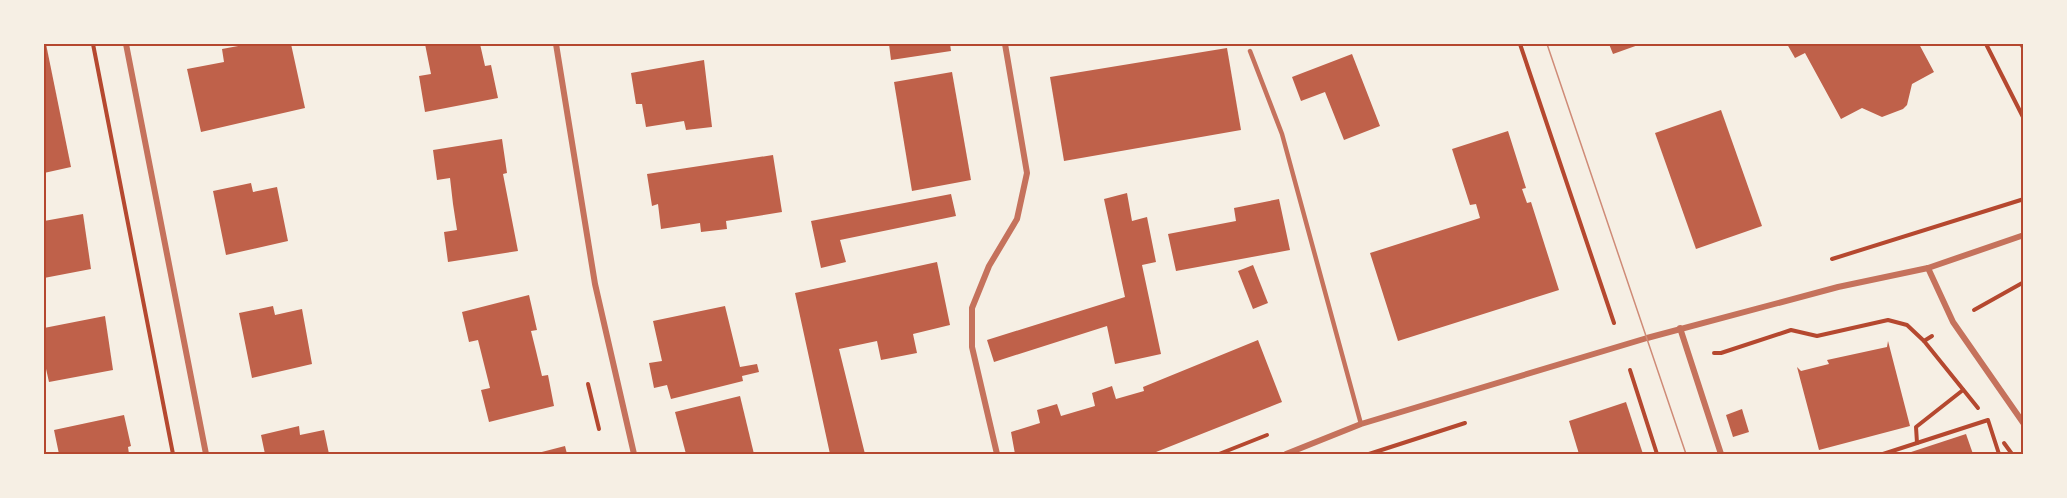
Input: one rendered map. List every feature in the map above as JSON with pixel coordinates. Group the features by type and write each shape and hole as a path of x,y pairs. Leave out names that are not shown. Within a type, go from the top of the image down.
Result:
{"street":[{"path":"126,44 206,454"},
{"path":"556,44 595,284 634,454"},
{"path":"997,454 972,347 972,308 989,266 1017,219 1027,173 1005,44"},
{"path":"1286,454 1360,424 1680,328 1838,287 1928,268 2024,234"},
{"path":"1928,268 1953,322 2024,424"},
{"path":"1680,328 1721,454"}],"lane":[{"path":"1250,51 1282,134 1360,424"}],"path":[{"path":"93,44 173,454"},
{"path":"1520,44 1614,322"},
{"path":"1986,44 2024,119"},
{"path":"1688,352 1721,352 1791,330 1817,336 1888,320 1907,325 1924,341"},
{"path":"1619,375 1638,369"},
{"path":"1630,372 1657,454"},
{"path":"1917,443 1916,427 1963,390"},
{"path":"1369,454 1476,419"},
{"path":"1883,454 1988,420 1999,454"},
{"path":"1900,454 1901,448"}],"building":[{"path":"44,44 46,44 71,167 44,173"},
{"path":"249,44 291,44 305,108 201,132 187,69 224,62 222,49"},
{"path":"425,44 480,44 485,66 491,65 498,98 425,112 419,76 431,74"},
{"path":"889,44 950,44 951,51 891,60"},
{"path":"1609,44 1641,44 1613,54"},
{"path":"1787,44 1919,44 1934,72 1912,84 1907,105 1903,109 1882,117 1862,108 1841,119 1805,53 1795,58"},
{"path":"1227,48 1241,130 1064,161 1050,77"},
{"path":"1352,54 1380,126 1344,140 1325,92 1301,101 1292,77"},
{"path":"704,60 712,127 686,130 684,121 646,127 642,104 636,104 631,73"},
{"path":"952,72 971,180 912,191 894,82"},
{"path":"1721,110 1762,226 1696,249 1655,133"},
{"path":"1508,131 1526,188 1522,189 1527,203 1531,202 1559,290 1398,341 1370,253 1480,218 1476,204 1470,205 1452,149"},
{"path":"502,139 507,173 503,174 518,251 448,262 444,232 457,230 450,178 437,180 433,150"},
{"path":"773,155 782,212 726,221 727,229 701,232 700,223 661,229 658,204 652,206 647,174"},
{"path":"251,183 253,192 277,187 288,241 226,255 213,191"},
{"path":"1127,193 1132,221 1147,217 1156,262 1142,265 1161,354 1115,364 1107,326 994,362 987,340 1125,297 1104,199"},
{"path":"951,194 956,216 840,240 846,262 821,268 811,221"},
{"path":"1279,199 1290,250 1176,271 1168,234 1236,221 1234,208"},
{"path":"83,214 91,269 44,278 44,221"},
{"path":"937,262 950,325 913,334 917,353 881,360 877,341 839,349 865,454 830,454 795,293"},
{"path":"1253,265 1268,303 1253,309 1238,271"},
{"path":"529,295 537,330 531,331 542,376 548,375 554,406 489,422 481,390 490,388 478,340 469,342 462,312"},
{"path":"273,306 275,315 302,309 312,364 252,378 239,313"},
{"path":"725,306 740,367 757,364 759,372 742,376 743,381 671,399 667,385 654,388 649,363 662,361 653,321"},
{"path":"105,316 113,370 49,382 44,360 44,328"},
{"path":"1258,340 1282,402 1151,454 1015,454 1011,432 1040,423 1037,410 1057,404 1061,416 1095,406 1092,393 1112,386 1116,399 1144,391 1143,387"},
{"path":"1888,341 1910,426 1819,450 1797,367 1801,371 1829,364 1827,360 1887,347"},
{"path":"740,396 754,454 686,454 675,412"},
{"path":"1626,402 1643,454 1579,454 1569,421"},
{"path":"1742,409 1749,432 1733,437 1726,415"},
{"path":"124,415 131,446 128,447 129,454 59,454 54,430"},
{"path":"299,426 300,435 324,430 329,454 265,454 261,435"},
{"path":"1966,434 1973,454 1905,454"},
{"path":"565,446 567,454 534,454"}],"tram line":[{"path":"1547,44 1686,454"}]}
